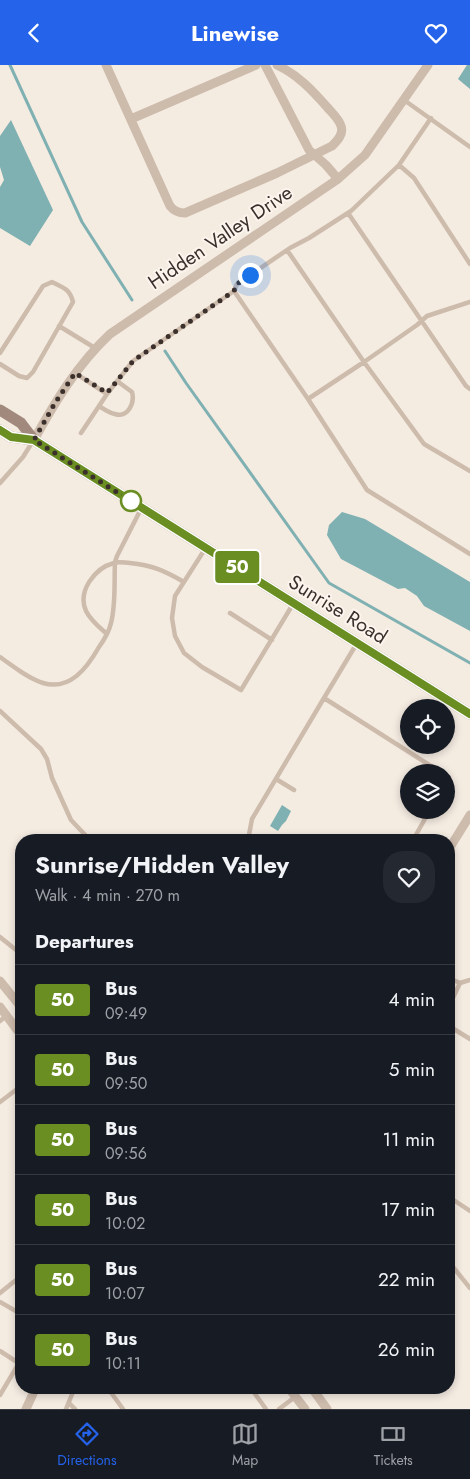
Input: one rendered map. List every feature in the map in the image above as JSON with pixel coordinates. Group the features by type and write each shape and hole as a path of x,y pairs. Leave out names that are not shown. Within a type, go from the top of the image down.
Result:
{"main road":[{"name":"Sunrise Road","path":"0,410 21,423 34,440 470,714"},
{"name":"Sunrise Road","path":"0,430 11,437 34,440"}],"street":[{"path":"106,65 170,206 180,213 185,213 278,173 332,146 337,141 342,132 337,119 308,85 277,65"},
{"path":"131,119 256,65"},
{"path":"265,65 308,150 326,165 338,179"},
{"name":"Hidden Valley Drive","path":"34,440 55,403 95,348 160,299 338,179 365,155 428,65"},
{"path":"455,839 470,815"},
{"path":"0,981 15,1000"},
{"path":"0,1007 3,1018 15,1029"},
{"path":"26,1409 33,1394"},
{"path":"293,1394 305,1409"},
{"path":"315,1394 327,1409"}],"lane":[{"path":"404,100 470,147"},
{"path":"81,433 107,393 133,361 234,291 237,284 287,250 348,213 400,165 431,119"},
{"path":"400,165 414,178 470,264"},
{"path":"348,213 466,386 470,389"},
{"path":"287,250 364,362 424,444 470,471"},
{"path":"0,353 43,286 52,282 65,288 72,294 73,303 33,373 27,378 19,376 0,364"},
{"path":"234,291 308,399 367,490 470,554"},
{"path":"308,399 364,362 427,316 470,302"},
{"path":"60,326 95,348"},
{"path":"75,373 107,393"},
{"path":"99,406 116,415 122,414 131,407 132,392 116,381"},
{"path":"0,483 23,457 34,440"},
{"path":"0,657 25,675 43,683 56,684 66,682 75,679 84,671 107,634 111,623 115,562 142,508"},
{"path":"206,548 175,596 172,619 175,636 184,653 202,667 241,690 294,603"},
{"path":"107,634 95,623 86,610 84,594 88,584 98,571 115,562 148,565 184,582"},
{"path":"230,613 272,640"},
{"path":"249,834 252,819 358,643"},
{"path":"324,698 428,764"},
{"path":"0,711 41,749 47,759 52,778 71,820 84,834"},
{"path":"276,779 294,790"},
{"path":"416,834 425,819"},
{"path":"0,937 15,949"},
{"path":"455,980 460,983 470,980"},
{"path":"455,993 460,983"},
{"path":"455,1030 470,1039"},
{"path":"0,1102 15,1091"},
{"path":"455,1201 470,1211"},
{"path":"455,1268 470,1287"},
{"path":"0,1293 15,1281"},
{"path":"0,1303 15,1311"},
{"path":"0,1351 15,1361"},
{"path":"0,1395 15,1372"},
{"path":"66,1409 72,1394"},
{"path":"112,1394 123,1409"},
{"path":"255,1394 266,1409"},
{"path":"280,1409 295,1397"},
{"path":"69,1403 75,1409"}],"water":[{"path":"467,65 470,65 470,89 458,79"},
{"path":"11,120 53,210 30,246 0,228 0,187 4,180 0,167 0,136"},
{"path":"342,512 365,519 470,582 470,631 424,606 417,596 405,588 398,589 341,559 327,535 329,525"},
{"path":"282,805 291,811 278,831 270,826"}],"waterway":[{"path":"10,65 82,222 132,300"},
{"path":"165,351 329,583 470,663"}],"bus line":[{"name":"50","path":"0,430 11,437 34,440 470,714"}],"route":[{"path":"131,501 34,440 75,373 107,393 133,361 234,291 237,284 250,275"}]}
